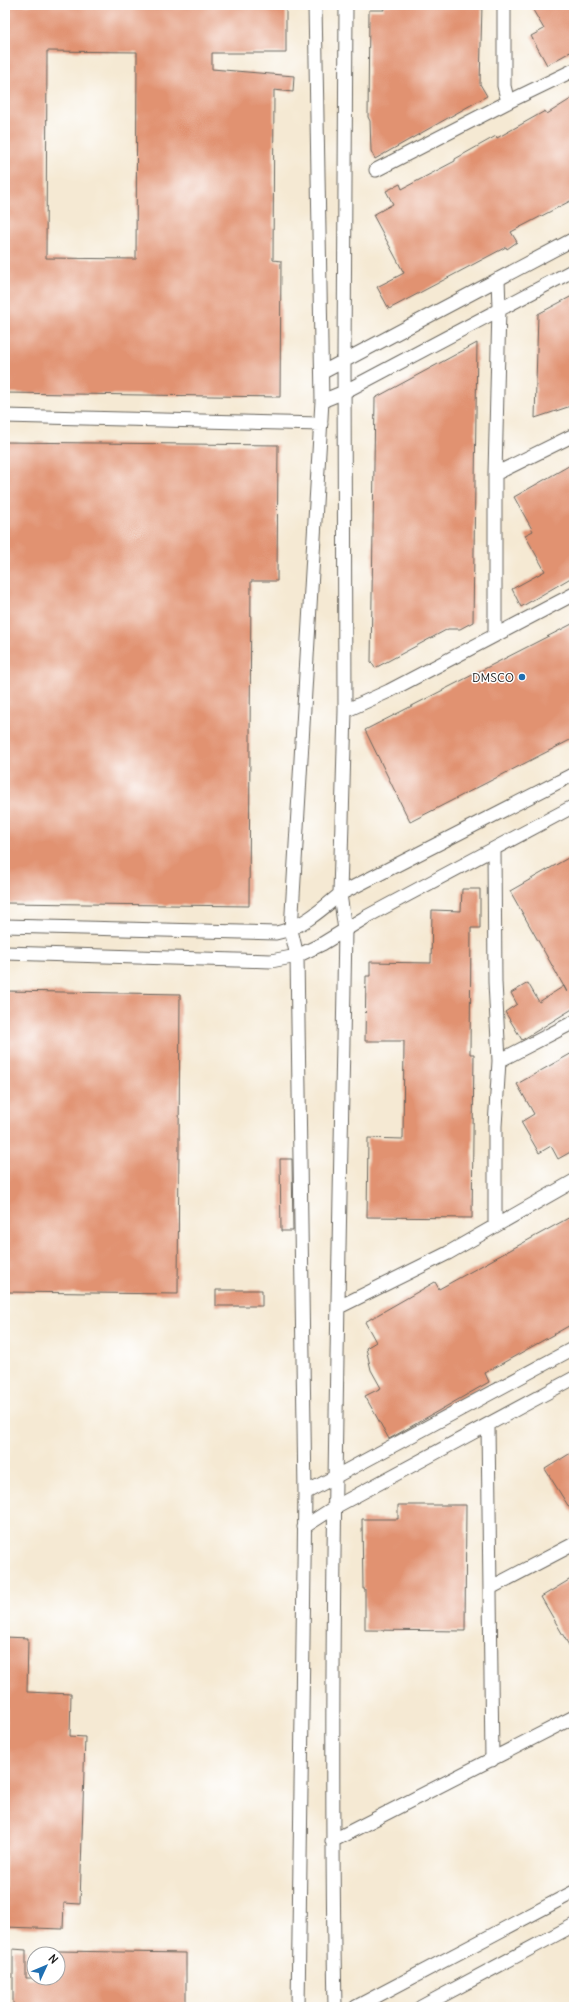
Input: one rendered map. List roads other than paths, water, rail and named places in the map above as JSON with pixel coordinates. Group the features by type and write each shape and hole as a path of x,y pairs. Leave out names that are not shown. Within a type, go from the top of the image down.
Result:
{"street":[{"path":"298,2007 305,1493 297,956 291,930 323,372 315,5"},
{"path":"336,2007 332,1841 335,1476 345,930 340,894 345,711 344,359 346,5"},
{"path":"504,5 504,86 508,102"},
{"path":"376,170 574,70"},
{"path":"323,372 344,359 574,239"},
{"path":"322,402 344,392 574,270"},
{"path":"495,635 495,474 500,308 498,279"},
{"path":"5,416 321,424"},
{"path":"495,474 574,435"},
{"path":"345,711 389,691 574,594"},
{"path":"5,926 276,933 291,930 320,911 340,894 574,774"},
{"path":"5,953 271,961 297,956 366,917 574,806"},
{"path":"494,849 495,982 499,1061 495,1126 495,1225"},
{"path":"499,1061 574,1022"},
{"path":"339,1306 448,1253 574,1181"},
{"path":"305,1493 574,1348"},
{"path":"304,1527 335,1507 574,1378"},
{"path":"488,1425 492,1760"},
{"path":"490,1588 574,1544"},
{"path":"332,1841 574,1717"},
{"path":"356,2007 574,1892"},
{"path":"421,2007 574,1925"}],"place":[{"name":"DMSCO","path":"522,677"}]}
